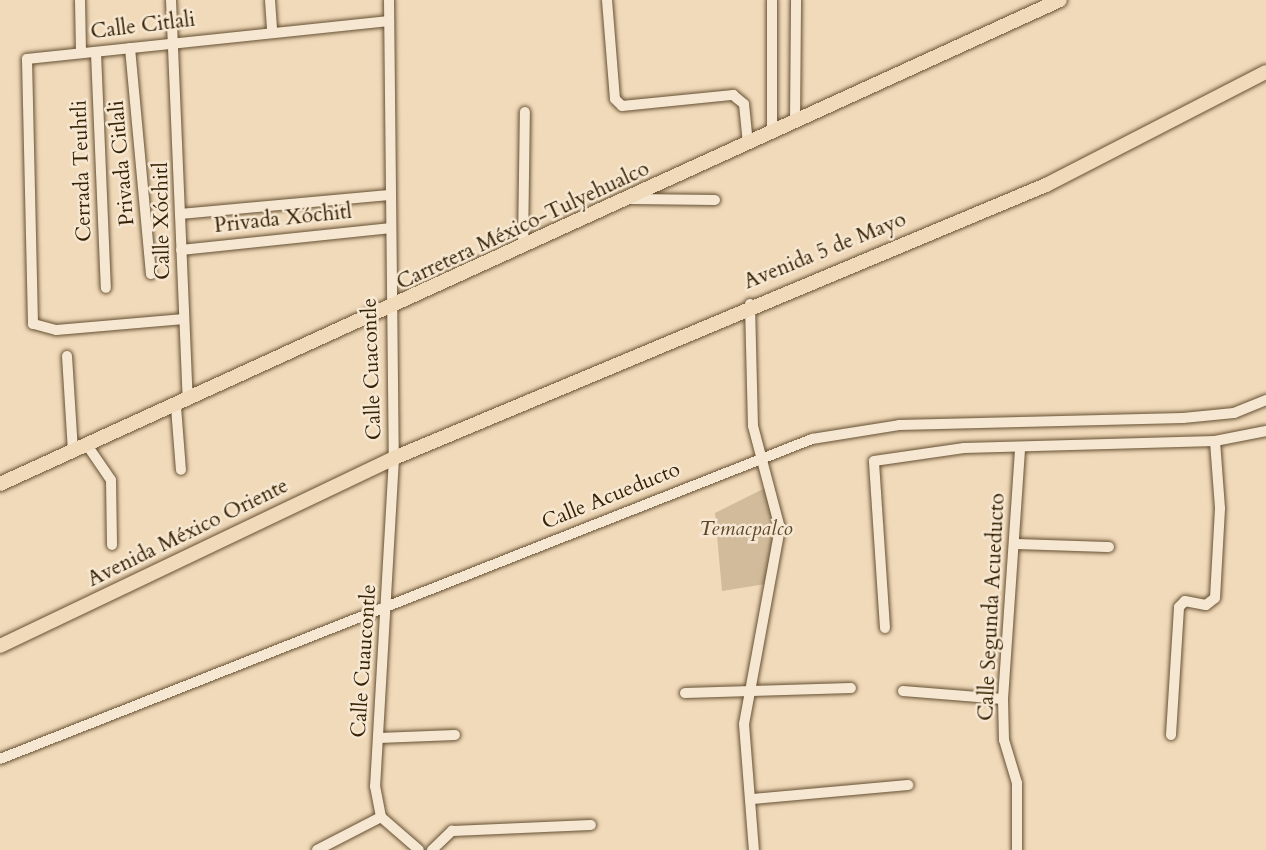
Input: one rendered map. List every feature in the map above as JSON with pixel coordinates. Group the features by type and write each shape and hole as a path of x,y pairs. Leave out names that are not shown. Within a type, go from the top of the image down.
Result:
{"main road":[{"name":"Carretera México-Tulyehualco","path":"0,484 632,199 1055,1"},
{"name":"Avenida 5 de Mayo","path":"394,458 750,304 1046,186 1266,72"},
{"name":"Avenida México Oriente","path":"0,646 394,458"}],"street":[{"path":"80,0 82,53"},
{"name":"Calle Xóchitl","path":"171,0 184,319 181,470"},
{"path":"270,0 272,32"},
{"name":"Calle Cuacontle","path":"389,0 388,310 394,458"},
{"path":"607,0 615,99 622,106 733,95 744,104 748,144"},
{"path":"772,0 772,132"},
{"path":"795,121 796,0"},
{"name":"Calle Citlali","path":"184,319 56,330 33,324 27,59 96,53 172,41 389,21"},
{"name":"Privada Citlali","path":"130,48 151,274"},
{"name":"Cerrada Teuhtli","path":"96,53 106,288"},
{"path":"523,247 525,112"},
{"path":"180,214 389,195"},
{"path":"632,199 715,200"},
{"name":"Privada Xóchitl","path":"181,250 389,228"},
{"path":"750,304 749,377 761,457 780,528 744,731 752,799 754,850"},
{"path":"67,356 80,448 111,480 112,545"},
{"name":"Calle Acueducto","path":"0,759 761,457 853,430 1183,418 1234,412 1266,400"},
{"path":"885,628 874,461 964,448 1214,441 1266,431"},
{"path":"1171,735 1179,607 1185,601 1206,605 1215,598 1220,508 1214,441"},
{"name":"Calle Segunda Acueducto","path":"1017,850 1017,783 1004,740 1003,699 1020,448"},
{"name":"Calle Cuaucontle","path":"382,817 375,786 388,604 394,458"},
{"path":"1014,544 1109,547"},
{"path":"685,693 851,688"},
{"path":"903,691 1003,699"},
{"path":"379,738 455,735"},
{"path":"752,799 908,785"},
{"path":"317,850 382,817 419,850"},
{"path":"432,850 452,831 591,825"}],"green space":[{"name":"Temacpalco","path":"765,488 774,528 766,584 722,591 715,513"}]}
